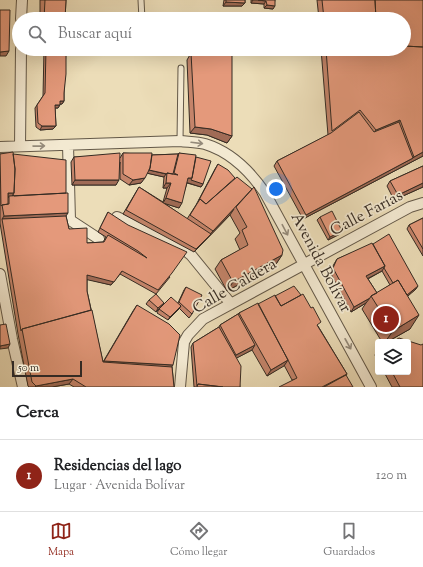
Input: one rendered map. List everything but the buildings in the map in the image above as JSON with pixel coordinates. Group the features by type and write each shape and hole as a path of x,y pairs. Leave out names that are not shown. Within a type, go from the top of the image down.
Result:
{"street":[{"path":"21,12 22,0"},
{"path":"20,146 21,56"},
{"name":"Avenida Bolívar","path":"0,147 180,141 204,144 230,156 248,170 265,193 371,387"},
{"path":"68,145 70,220 99,239 100,244"},
{"name":"Calle Farías","path":"304,265 410,207 423,203"},
{"path":"117,217 181,247 191,255 231,304"},
{"name":"Calle Caldera","path":"180,387 184,342 188,335 203,319 304,265"},
{"path":"0,274 12,339 23,387"}],"lane":[{"path":"141,0 142,12"},
{"path":"180,141 181,68"}],"place":[{"name":"Residencias del lago","path":"386,319"}]}
